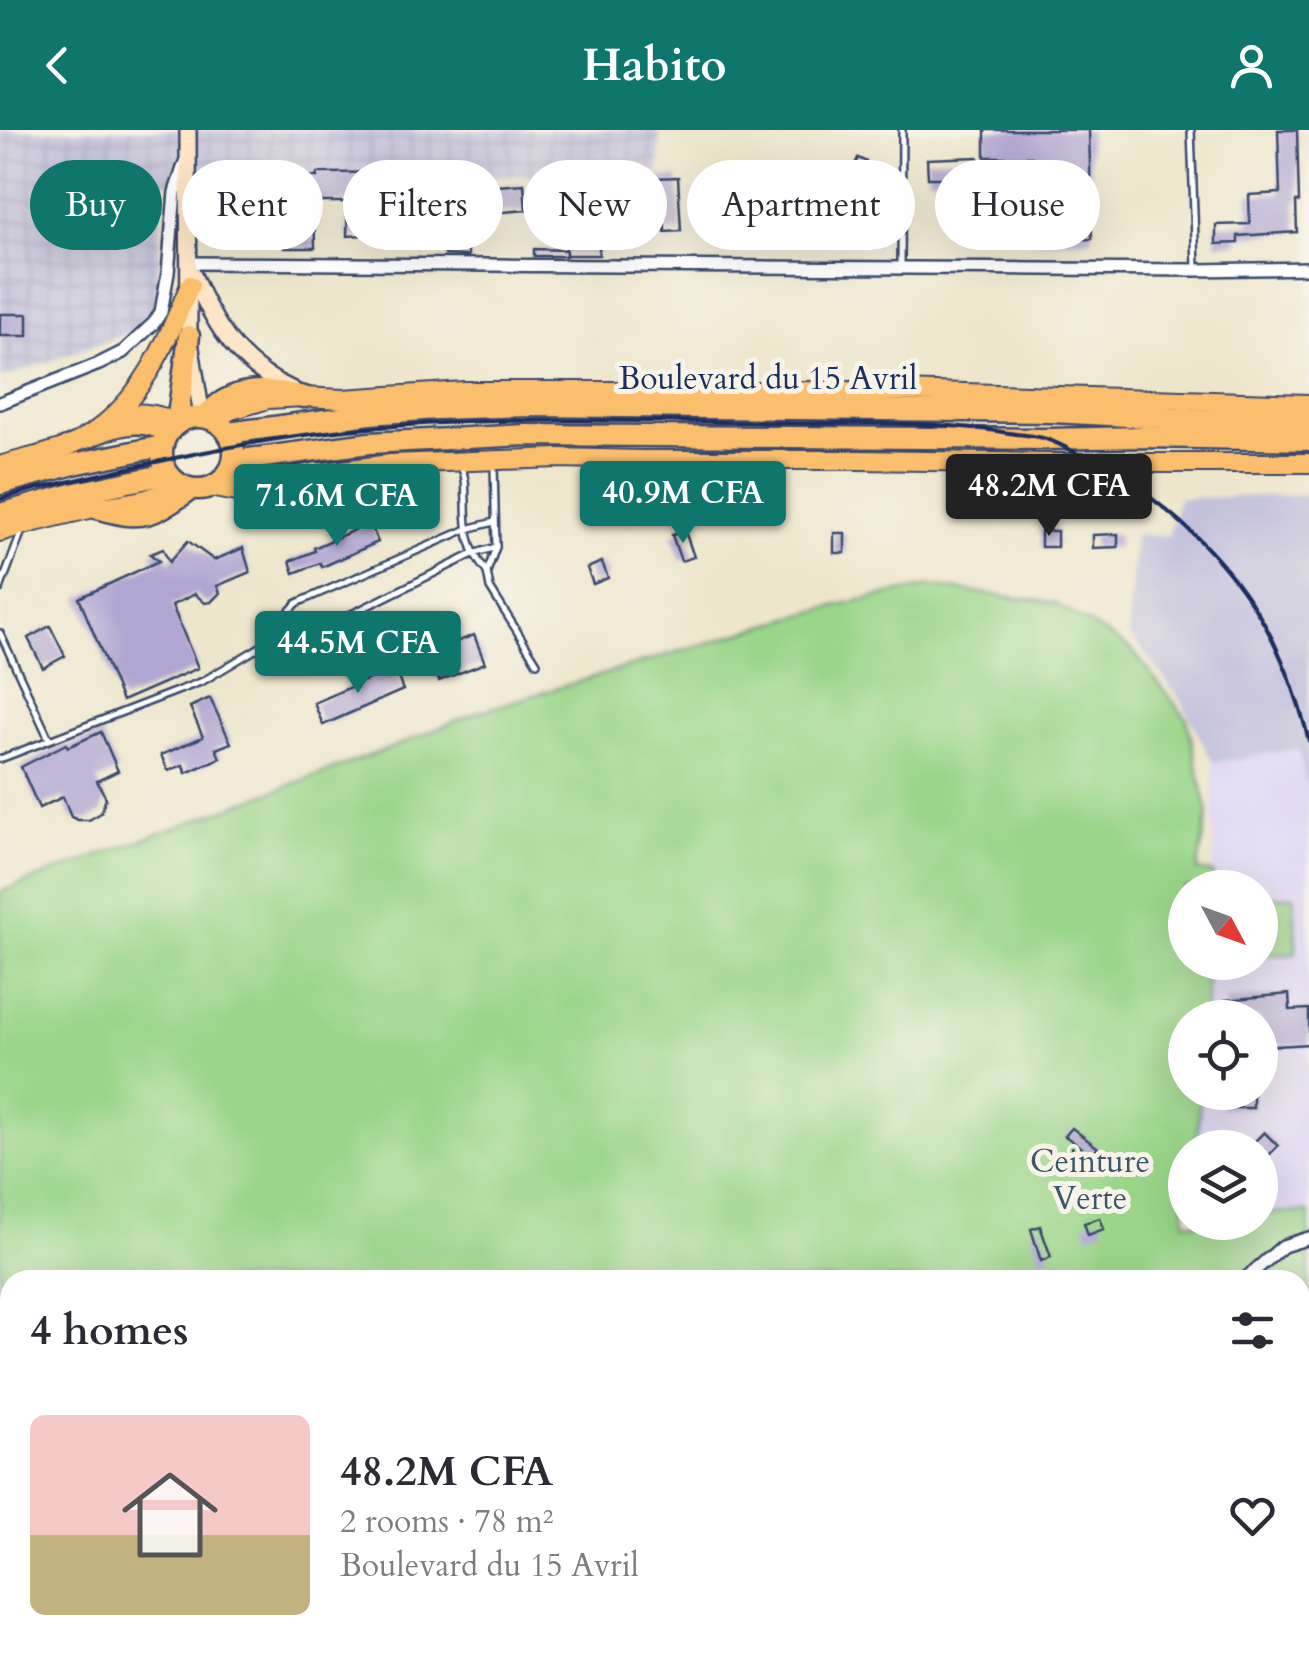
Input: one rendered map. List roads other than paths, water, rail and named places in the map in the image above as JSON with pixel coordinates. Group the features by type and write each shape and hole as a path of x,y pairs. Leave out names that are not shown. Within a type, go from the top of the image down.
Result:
{"highway":[{"path":"186,483 162,462 190,336"},
{"path":"216,423 222,401 250,390 307,397"},
{"name":"Boulevard du 15 Avril","path":"216,423 532,406 1052,412 1309,421"},
{"path":"0,484 88,461 171,432 186,418 216,423 234,448 230,467 218,483 76,493 0,514"},
{"path":"86,438 117,425 142,423 171,432"},
{"name":"Boulevard du 15 Avril","path":"230,467 369,443 508,435 1309,440"},
{"path":"230,467 244,483 258,484 316,472"},
{"path":"97,508 123,516 144,516 158,511 186,483"}],"main road":[{"path":"0,466 86,438 108,421 152,368 190,272"},
{"name":"Boulevard du 15 Avril","path":"307,397 464,391 902,390 1309,404"},
{"path":"108,421 137,413 168,418 171,432"},
{"path":"186,483 258,496 274,494 316,472 494,459 1309,463"},
{"path":"0,532 97,508"}],"street":[{"path":"188,130 190,336 201,408 216,423"},
{"path":"0,403 99,364 122,352 154,324 161,312 168,273 175,192 188,153"},
{"path":"190,272 1309,268"},
{"path":"190,272 216,322 240,354 277,383 307,397"},
{"path":"1256,1270 1284,1246 1309,1238"}],"lane":[{"path":"901,268 902,130"},
{"path":"1192,130 1196,270"},
{"path":"494,459 496,547 488,572 490,588 537,663"},
{"path":"457,460 466,477 472,554 488,572"},
{"path":"276,638 286,614 297,604 468,529 494,522"},
{"path":"0,589 24,525"},
{"path":"0,759 203,681 276,638 316,631 472,554 496,547"},
{"path":"0,633 49,739"}],"railway":[{"path":"0,499 237,446 365,428 425,424 544,420 896,424 953,426 1037,437 1064,446 1128,482 1178,520 1223,565 1275,645 1309,741"}],"park label":[{"name":"Ceinture Verte","path":"1090,1180"}]}
